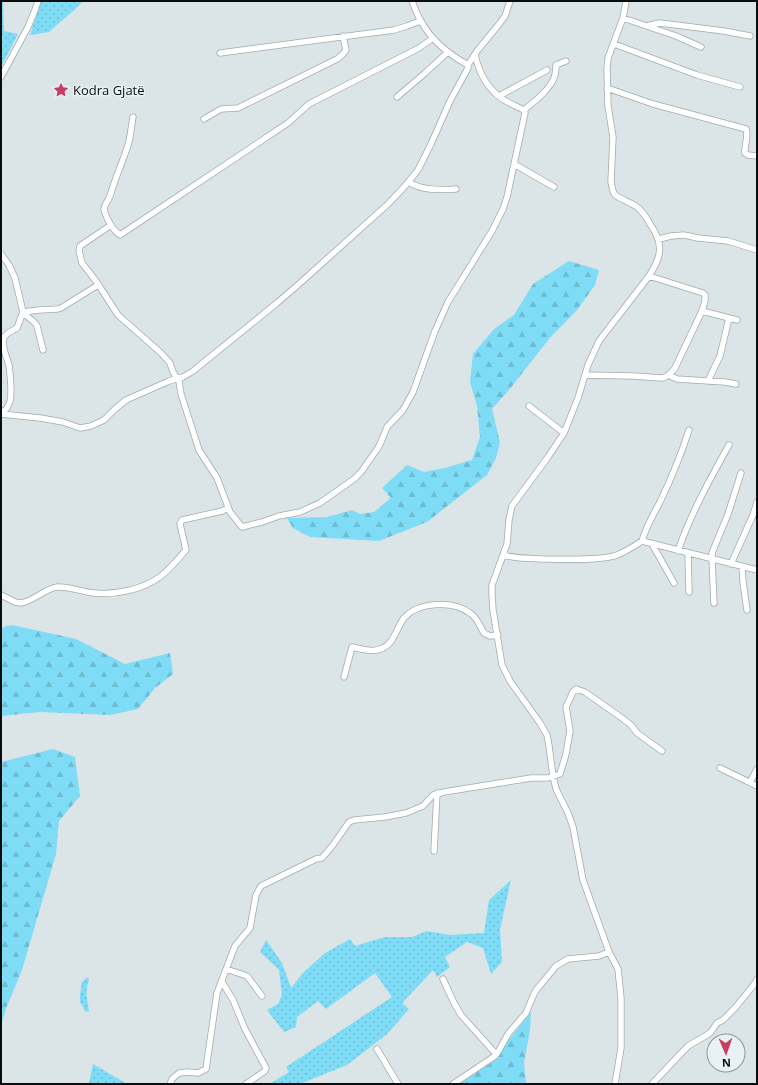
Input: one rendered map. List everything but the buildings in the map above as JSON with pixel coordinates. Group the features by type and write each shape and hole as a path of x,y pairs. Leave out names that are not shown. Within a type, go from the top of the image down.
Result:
{"street":[{"path":"1,77 28,26 38,1"},
{"path":"413,1 420,21 428,33 448,52 468,65"},
{"path":"1,413 53,420 76,427 87,427 100,423 126,400 169,381 183,377 192,371 277,303 388,204 409,182 423,161 450,102 467,70 468,65 505,16 510,1"},
{"path":"615,1084 621,1048 622,1026 618,969 609,952 582,880 576,839 571,820 556,789 547,735 510,682 500,658 498,635 492,602 492,585 504,556 512,506 548,458 564,433 578,398 594,350 602,336 649,276 659,254 659,239 649,222 639,209 618,198 613,192 611,174 613,137 608,106 607,64 623,18 626,1"},
{"path":"623,18 676,36 702,47"},
{"path":"220,53 394,30 420,21"},
{"path":"647,26 660,23 724,31 750,36"},
{"path":"204,119 221,109 238,108 337,59 346,50 343,36"},
{"path":"133,117 130,138 114,181 110,198 104,207 111,225 118,234 121,234 288,123 306,106 422,46 433,38"},
{"path":"614,44 697,74 740,87"},
{"path":"396,97 448,52"},
{"path":"475,55 478,68 490,87 499,96 524,110"},
{"path":"524,110 538,99 547,88 556,74 556,65 566,61"},
{"path":"499,96 547,70"},
{"path":"607,88 653,104 746,129 747,134 744,148 745,153 748,156 757,156"},
{"path":"111,225 80,246 79,250 82,263 118,315 170,363 175,375 178,378 181,394 199,450 217,478 228,508 242,527 279,516 294,514 307,510 320,503 347,485 361,472 381,442 387,428 403,410 413,392 431,341 448,302 492,231 503,209 525,115 524,110"},
{"path":"514,164 554,187"},
{"path":"409,182 415,186 430,189 456,189"},
{"path":"659,239 684,235 728,241 757,250"},
{"path":"1,254 9,265 15,278 26,316 36,323 43,350"},
{"path":"585,375 662,378 672,372 702,311 705,295 703,293 649,276"},
{"path":"24,312 61,308 98,285"},
{"path":"702,311 737,320"},
{"path":"1,413 8,408 10,404 10,376 3,343 4,337 17,328 24,312"},
{"path":"708,381 720,356 729,318"},
{"path":"668,375 677,379 736,384"},
{"path":"529,406 564,433"},
{"path":"642,542 646,528 666,488 689,430"},
{"path":"678,551 693,512 729,444"},
{"path":"714,603 712,553 728,514 741,473"},
{"path":"731,564 753,515 757,502"},
{"path":"1,595 15,602 21,603 55,588 64,587 89,593 104,594 122,592 142,586 161,576 186,550 180,524 182,520 222,511 228,508"},
{"path":"504,556 517,558 573,559 606,557 623,552 642,542 757,570"},
{"path":"652,544 674,583"},
{"path":"688,553 689,592"},
{"path":"742,566 746,610"},
{"path":"344,677 352,647 368,650 383,648 388,645 403,620 420,608 436,604 462,608 477,619 484,633 490,636 498,635"},
{"path":"170,1084 172,1079 179,1073 198,1073 206,1069 217,993 235,946 250,928 256,895 261,886 316,859 322,858 349,822 406,813 423,806 434,795 438,794 524,779 544,778 560,774 566,754 570,731 566,707 576,689 585,692 622,718 631,725 637,733 662,751"},
{"path":"720,768 757,786"},
{"path":"750,782 757,769"},
{"path":"434,850 438,794"},
{"path":"453,1084 496,1054 508,1034 526,1013 537,989 556,966 568,960 599,956 609,952"},
{"path":"226,969 247,976 262,996"},
{"path":"443,979 461,1015 496,1054"},
{"path":"652,1084 688,1046 711,1032 717,1023 723,1020 735,1008 757,979"},
{"path":"222,982 233,1000 245,1029 266,1068 265,1071 246,1084"},
{"path":"377,1049 398,1084"}],"green space":[{"path":"1,1 3,1 4,31 18,34 1,67"},
{"path":"41,1 83,1 49,32 30,35"},
{"path":"569,261 599,270 595,285 577,310 549,339 492,409 500,442 496,458 487,475 427,522 379,541 310,537 293,528 287,518 327,517 352,510 360,514 374,512 391,498 382,488 407,465 424,472 445,468 472,460 480,437 477,406 470,382 473,354 494,329 514,315 533,284"},
{"path":"12,625 76,639 125,664 170,653 173,674 155,688 138,709 110,715 40,712 1,716 1,628"},
{"path":"53,749 75,757 80,796 59,821 56,854 22,970 5,1011 1,1026 1,762"},
{"path":"511,880 500,929 502,962 491,974 483,948 467,942 445,957 450,967 437,977 433,970 402,1003 409,1009 387,1034 347,1065 300,1084 270,1084 289,1072 286,1067 392,997 375,973 326,1009 318,1001 297,1017 296,1027 284,1032 267,1010 278,1004 282,995 279,970 260,952 266,940 282,963 291,988 303,973 325,953 350,939 355,946 385,937 412,937 427,931 450,935 484,933 489,900"},
{"path":"87,977 89,980 87,993 89,1012 85,1011 80,1002 82,982"},
{"path":"531,1012 530,1030 524,1063 526,1084 459,1084 497,1059 507,1042"},
{"path":"93,1064 127,1084 89,1084"}],"place":[{"name":"Kodra Gjatë","path":"61,90"}]}
